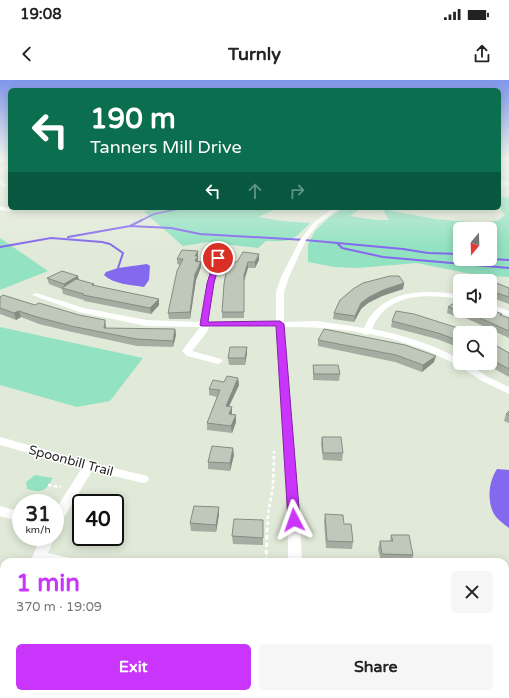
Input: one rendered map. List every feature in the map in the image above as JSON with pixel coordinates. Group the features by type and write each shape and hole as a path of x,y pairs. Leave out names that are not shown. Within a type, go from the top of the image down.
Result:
{"street":[{"path":"295,558 294,520 280,324 281,288 298,247 314,226 334,210"},
{"path":"218,258 210,283 204,330 187,351 190,354 218,361"},
{"path":"36,295 82,310 146,323 204,325 317,324 366,332 422,344 453,359"},
{"path":"366,332 376,313 392,301 412,296 426,295 453,297"},
{"path":"497,309 509,314"},
{"path":"471,370 509,392"},
{"name":"Spoonbill Trail","path":"0,441 89,466 143,479"},
{"path":"64,506 89,466"},
{"path":"0,511 12,514"},
{"path":"40,558 44,546"}],"path":[{"path":"266,558 268,515 273,486 274,451"},
{"path":"48,485 60,487"}],"green space":[{"path":"501,196 509,198 509,277 497,276 497,274 471,274 417,263 358,268 334,267 308,262 308,244 315,231 327,219 340,210 359,210 350,216 376,220 389,220 383,210 387,210 435,219 470,222 453,222 453,266 497,266 497,222 488,222 499,220 505,215 501,210"},
{"path":"148,210 274,210 258,217 310,223 299,234 291,239 266,241 258,248 207,242 183,246 144,212"},
{"path":"0,238 48,271 0,290"},
{"path":"0,327 143,358 110,401 77,407 0,385"},
{"path":"35,475 53,478 48,486 43,490 36,491 27,489 26,482"}],"shaded area":[{"path":"147,264 150,266 149,280 144,287 117,282 104,275 106,272 118,268"},
{"path":"497,469 509,470 509,528 496,517 491,507 490,490 492,479"}],"building":[{"path":"182,250 198,251 195,256 198,256 195,261 201,262 195,274 190,312 168,313 177,271 183,259 177,259"},
{"path":"243,252 259,254 255,262 248,262 244,275 244,312 222,312 225,272 230,262 237,262"},
{"path":"62,271 78,276 64,284 47,278"},
{"path":"390,276 399,276 404,283 383,290 369,297 361,303 355,316 334,313 340,300 353,289 363,283"},
{"path":"76,279 94,284 92,285 159,299 150,308 83,295 84,294 62,288"},
{"path":"497,284 509,288 509,297 497,293"},
{"path":"3,295 35,305 39,303 79,315 105,320 104,328 175,329 173,341 136,339 71,326 19,311 14,313 0,308 0,297"},
{"path":"453,304 453,308 448,307"},
{"path":"396,311 414,314 453,326 453,338 438,333 392,321"},
{"path":"497,312 502,314 500,315 509,318 509,331 480,318 497,318"},
{"path":"324,329 405,345 436,356 423,365 396,355 318,340"},
{"path":"497,346 509,353 509,369 497,363"},
{"path":"230,347 247,347 245,358 228,358"},
{"path":"313,365 338,365 340,374 314,374"},
{"path":"227,376 238,378 226,406 232,407 229,414 236,415 231,426 207,423 220,390 209,389 213,380 224,382"},
{"path":"322,437 341,437 343,453 323,453"},
{"path":"212,446 233,448 230,463 208,462"},
{"path":"194,506 219,507 216,525 190,523"},
{"path":"325,514 343,515 344,524 351,524 353,542 327,541"},
{"path":"234,519 263,520 263,538 232,536"},
{"path":"391,535 409,535 413,555 382,554 380,541 393,541"}],"waterway":[{"path":"130,226 154,214 173,210"},
{"path":"68,237 130,226"},
{"path":"130,226 171,228 200,234 305,240 403,249 428,253 453,254"},
{"path":"0,247 51,238 102,242 110,244 123,253 118,268"},
{"path":"338,244 342,248 383,257 509,268"},
{"path":"497,259 509,260"}],"route":[{"path":"218,258 210,283 204,325 280,324 294,520"}]}
